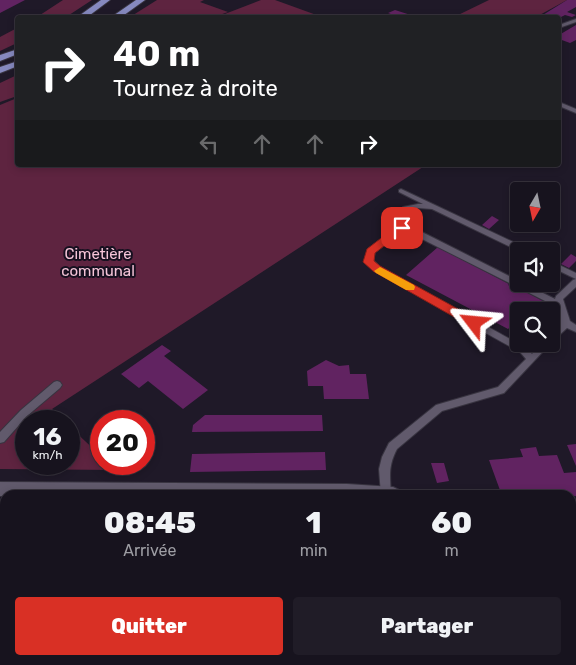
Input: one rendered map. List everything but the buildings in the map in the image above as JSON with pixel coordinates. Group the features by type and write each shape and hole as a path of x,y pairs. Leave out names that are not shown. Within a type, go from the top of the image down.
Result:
{"main road":[{"path":"84,15 106,0"},
{"path":"108,15 127,0"},
{"path":"118,15 141,0"},
{"path":"0,58 15,51"},
{"path":"0,70 15,63"}],"street":[{"path":"0,490 347,490"}],"lane":[{"path":"561,26 576,20"},
{"path":"561,105 576,110"},
{"path":"401,191 510,244"},
{"path":"402,228 402,218 406,208 418,206 437,208"},
{"path":"402,228 413,231 554,302"},
{"path":"402,228 371,251 368,262 377,269 523,350 531,359"},
{"path":"560,268 576,276"},
{"path":"559,302 558,298 576,282"},
{"path":"560,305 566,323 576,329"},
{"path":"560,329 566,323"},
{"path":"387,490 384,469 387,457 393,446 439,408 501,390 538,352"},
{"path":"0,439 24,413 57,385"}],"green space":[{"path":"63,0 92,0 69,15 40,15"},
{"path":"157,0 204,0 200,2 228,12 220,15 133,15"},
{"path":"261,0 275,0 316,15 222,15"},
{"path":"489,0 567,0 540,15 458,15"},
{"path":"15,29 15,44 0,51 0,37"},
{"path":"15,76 15,97 0,102 0,83"},
{"name":"Cimetière communal","path":"15,99 15,167 423,167 53,410 15,410 15,469 0,469 0,105"},
{"name":"Cimetière communal","path":"80,436 90,446 90,470 80,470"}],"slow traffic":[{"path":"380,271 410,287"}],"route":[{"path":"402,228 371,251 368,262 377,269 474,323"}]}
